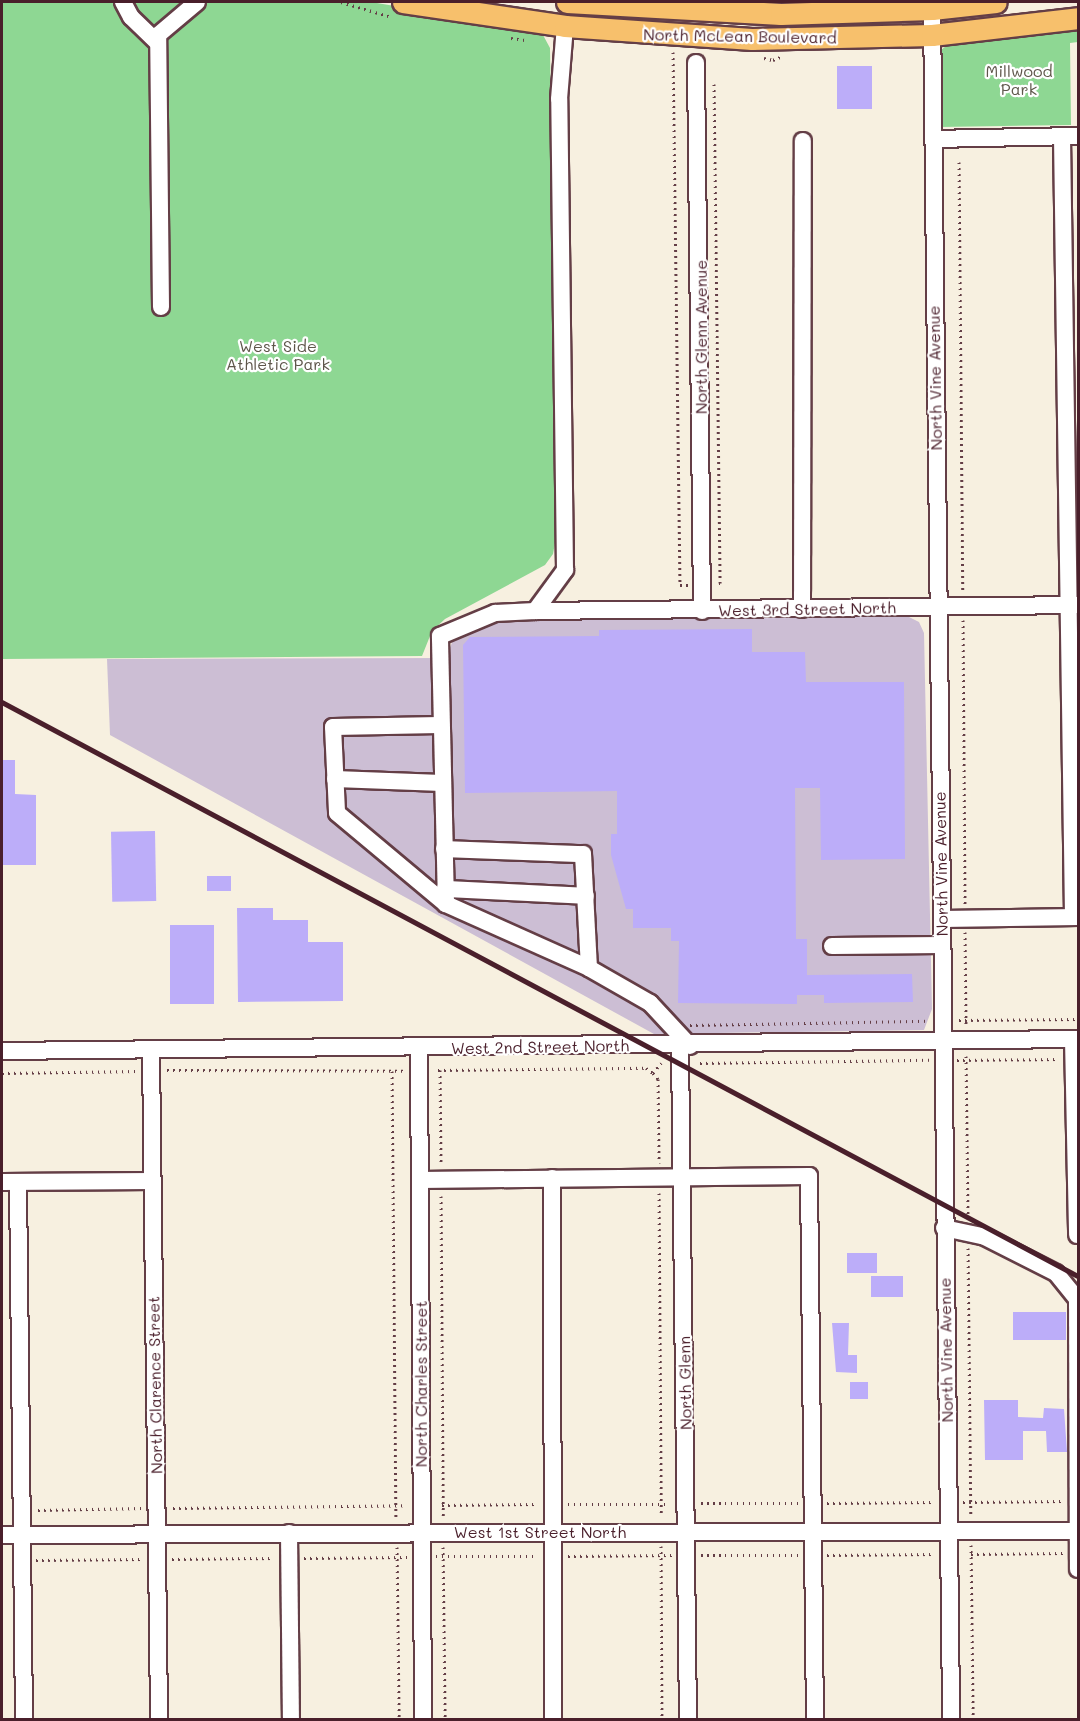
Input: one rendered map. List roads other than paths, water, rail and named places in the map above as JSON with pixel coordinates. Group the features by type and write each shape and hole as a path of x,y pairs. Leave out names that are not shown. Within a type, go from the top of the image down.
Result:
{"main road":[{"name":"North McLean Boulevard","path":"403,2 565,26 752,39 932,35 1078,18"},
{"name":"North McLean Boulevard","path":"567,2 781,14 932,9 996,2"}],"street":[{"path":"123,2 131,17 158,43"},
{"path":"161,307 158,35 197,2"},
{"name":"North Vine Avenue","path":"932,9 951,1719"},
{"path":"535,611 565,570 559,99 565,26"},
{"name":"North Glenn Avenue","path":"696,63 702,611"},
{"path":"933,139 1070,137 1076,917 942,919"},
{"path":"801,609 803,141"},
{"name":"West 3rd Street North","path":"440,724 440,636 495,613 1074,605"},
{"path":"445,897 440,724 333,727 337,813 445,897 589,968 650,1003 671,1025 685,1047"},
{"path":"335,779 442,783"},
{"path":"444,849 583,854 589,968"},
{"path":"445,897 586,896"},
{"path":"832,946 942,945"},
{"path":"1076,1039 1074,1059 1077,1235"},
{"name":"West 2nd Street North","path":"2,1051 685,1047 1076,1039"},
{"name":"North Glenn","path":"685,1047 682,1177 688,1719"},
{"name":"North Charles Street","path":"419,1049 423,1719"},
{"name":"North Clarence Street","path":"151,1051 159,1719"},
{"path":"420,1180 810,1176 815,1719"},
{"path":"552,1178 553,1719"},
{"path":"24,1719 22,1510 10,1182 153,1181"},
{"path":"944,1228 968,1231 1056,1273 1066,1281 1077,1299 1078,1569"},
{"name":"West 1st Street North","path":"2,1535 1078,1531"},
{"path":"289,1533 291,1719"}],"railway":[{"path":"2,702 1078,1276"}],"park label":[{"name":"Millwood Park","path":"1019,80"},
{"name":"West Side Athletic Park","path":"278,355"}]}
